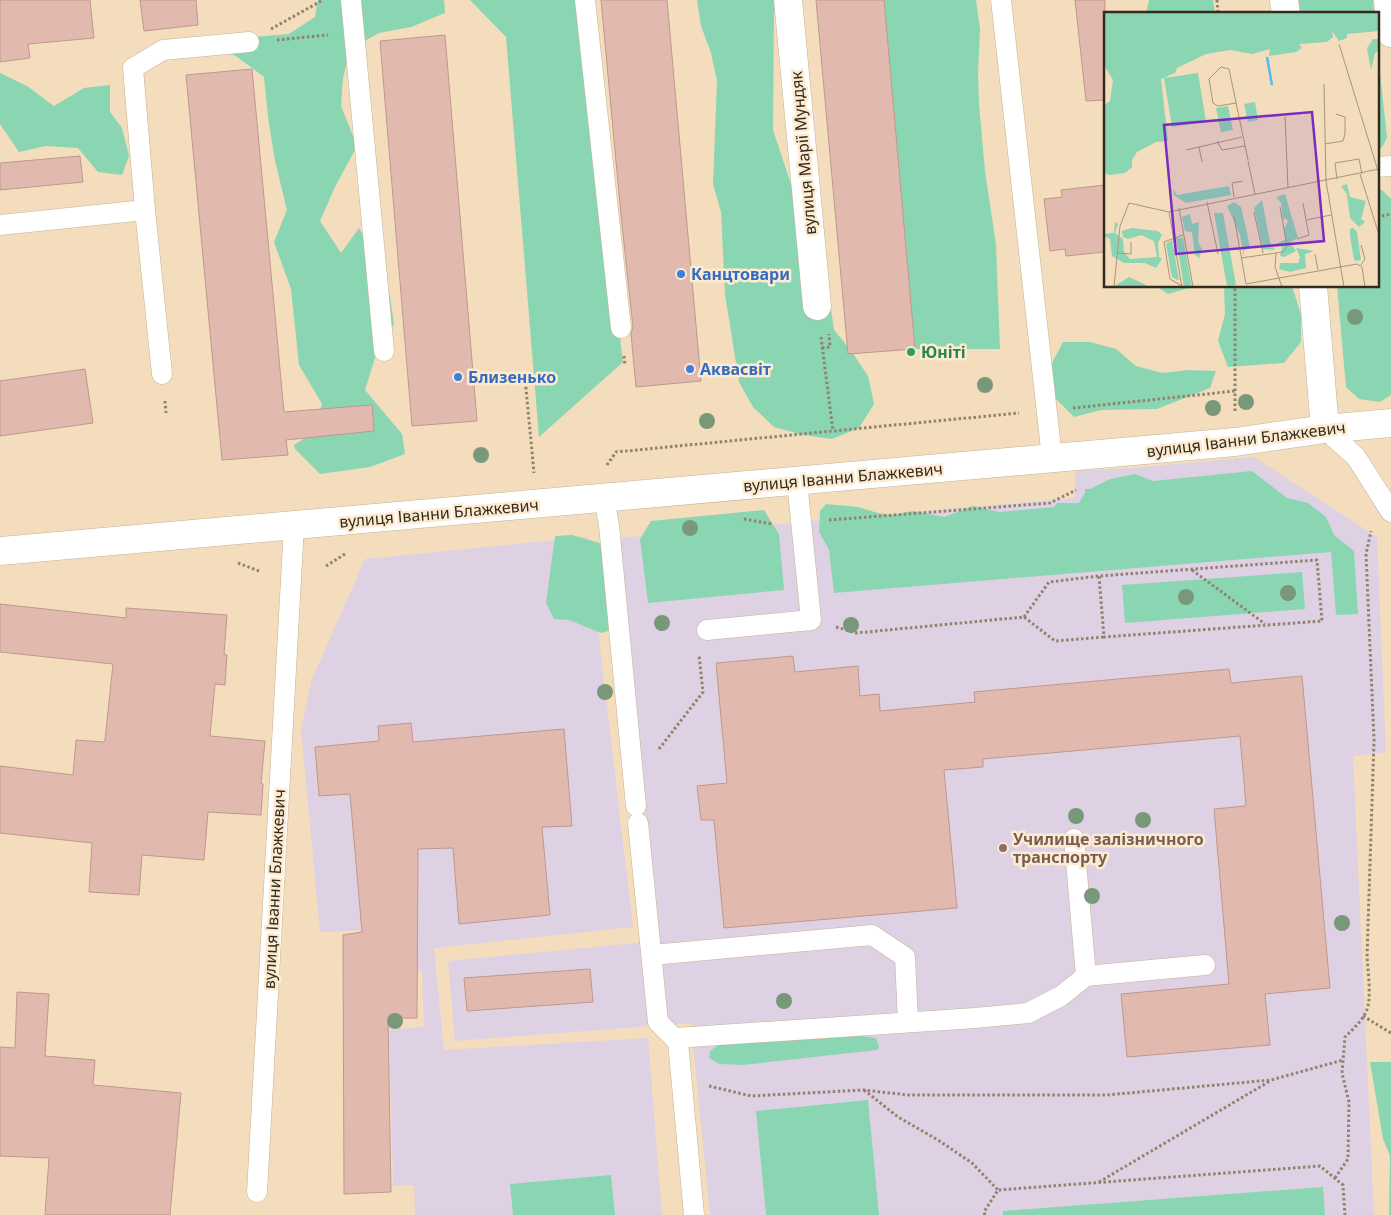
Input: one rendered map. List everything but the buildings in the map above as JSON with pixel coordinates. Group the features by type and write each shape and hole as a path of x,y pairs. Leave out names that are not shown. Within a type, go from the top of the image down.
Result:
{"street":[{"name":"вулиця Марії Мундяк","path":"788,0 817,306"},
{"path":"1388,0 1391,33"},
{"path":"1313,288 1325,429"},
{"name":"вулиця Іванни Блажкевич","path":"0,551 1235,442 1325,429 1391,423"}],"lane":[{"path":"351,0 384,351"},
{"path":"585,0 611,246 622,328"},
{"path":"1001,0 1052,458"},
{"path":"162,374 133,68 163,50 248,42"},
{"path":"1378,167 1391,166"},
{"path":"0,225 146,210"},
{"path":"1325,429 1356,457 1391,512"},
{"path":"707,630 811,620 797,481"},
{"path":"604,498 609,525 658,1022 678,1042 694,1215"},
{"name":"вулиця Іванни Блажкевич","path":"257,1192 294,525"},
{"path":"1074,839 1086,976"},
{"path":"652,955 872,935 905,957 908,1022"},
{"path":"675,1038 1028,1013 1062,996 1086,976 1205,965"}],"path":[{"path":"248,42 323,0"},
{"path":"248,42 354,32"},
{"path":"1378,217 1391,214"},
{"path":"1235,288 1235,442"},
{"path":"830,347 822,348 834,431"},
{"path":"474,377 525,378 534,473"},
{"path":"1068,408 1235,391"},
{"path":"689,444 1026,412"},
{"path":"828,520 1050,503 1080,488"},
{"path":"1335,1178 1348,1159 1349,1102 1342,1073 1346,1037 1358,1025 1367,1011 1369,984 1367,957 1374,740 1366,554 1379,492"},
{"path":"811,620 856,633 1024,617 1055,641 1322,620 1317,560 1099,576 1049,582 1024,617"},
{"path":"1191,569 1265,625"},
{"path":"1099,576 1104,637"},
{"path":"634,781 703,692 699,650"},
{"path":"1363,1016 1391,1034"},
{"path":"681,1078 751,1096 863,1090 908,1095 1107,1095 1271,1080 1344,1060"},
{"path":"1098,1183 1271,1080"},
{"path":"863,1090 898,1116 972,1163 998,1190"},
{"path":"998,1190 1320,1166 1343,1185 1345,1215"},
{"path":"984,1215 998,1190"}],"shaded area":[{"name":"Училище залізничного транспорту","path":"1254,457 1377,537 1386,752 1353,756 1374,1215 710,1215 691,1023 455,1041 448,961 657,941 620,538 1075,498 1075,471 1133,468"},
{"path":"587,537 633,927 434,948 444,1050 648,1038 662,1215 415,1215 414,1185 393,1186 389,1030 424,1027 422,971 404,971 402,928 320,932 301,730 312,679 365,559"}],"green space":[{"path":"318,0 444,0 445,13 411,27 379,33 350,49 343,78 341,106 357,146 335,187 320,221 341,253 359,228 372,250 389,291 394,324 375,358 365,390 402,434 405,454 370,467 320,474 295,449 294,445 314,432 322,404 299,365 291,289 274,242 287,210 275,161 264,77 236,56 217,50 253,37 289,34 315,17"},
{"path":"470,0 578,0 623,362 539,437 506,37"},
{"path":"697,0 783,0 774,14 773,130 830,302 834,330 868,376 874,404 859,428 832,439 803,435 774,427 753,407 739,382 725,294 721,212 713,184 717,81 711,53 701,26"},
{"path":"884,0 976,0 980,29 979,104 985,171 996,245 1000,349 915,349"},
{"path":"1149,0 1213,0 1215,12 1146,12"},
{"path":"1298,0 1373,0 1374,12 1299,12"},
{"path":"1378,54 1387,137 1383,146 1378,150"},
{"path":"0,73 27,86 54,106 84,88 110,85 110,112 122,128 129,156 122,175 98,172 78,148 46,146 19,152 0,124"},
{"path":"1378,189 1382,190 1391,199 1391,395 1380,402 1359,399 1346,387 1337,288 1378,288"},
{"path":"1159,288 1189,288 1168,294"},
{"path":"1224,288 1293,288 1301,315 1301,342 1284,363 1228,367 1218,341 1225,314"},
{"path":"1063,342 1090,342 1116,349 1136,366 1162,373 1189,370 1216,371 1210,388 1157,409 1101,410 1074,417 1054,397 1050,367"},
{"path":"1252,471 1287,498 1308,503 1326,517 1334,535 1354,551 1358,614 1336,615 1331,552 834,593 829,550 819,532 820,511 826,504 858,507 892,515 913,511 944,517 973,506 999,512 1054,507 1057,503 1079,503 1085,493 1085,489 1090,489 1110,479 1135,474 1153,481"},
{"path":"764,510 779,534 784,590 648,603 640,539 651,521"},
{"path":"572,535 600,543 606,566 612,630 601,633 569,620 554,619 546,603 555,536"},
{"path":"1302,572 1305,609 1125,623 1122,585"},
{"path":"860,1036 876,1038 879,1047 877,1050 743,1065 719,1064 709,1058 710,1051 718,1045 727,1042 768,1042"},
{"path":"1370,1062 1391,1062 1391,1215 1389,1215 1390,1156 1383,1139"},
{"path":"868,1100 879,1215 766,1215 756,1111"},
{"path":"611,1175 615,1215 513,1215 510,1184"},
{"path":"1323,1187 1325,1215 1003,1215 1003,1211"}],"place":[{"name":"Канцтовари","path":"681,274"},
{"name":"Юніті","path":"911,352"},
{"name":"Аквасвіт","path":"690,369"},
{"name":"Близенько","path":"458,377"},
{"name":"Училище залізничного транспорту","path":"1003,848"}]}
